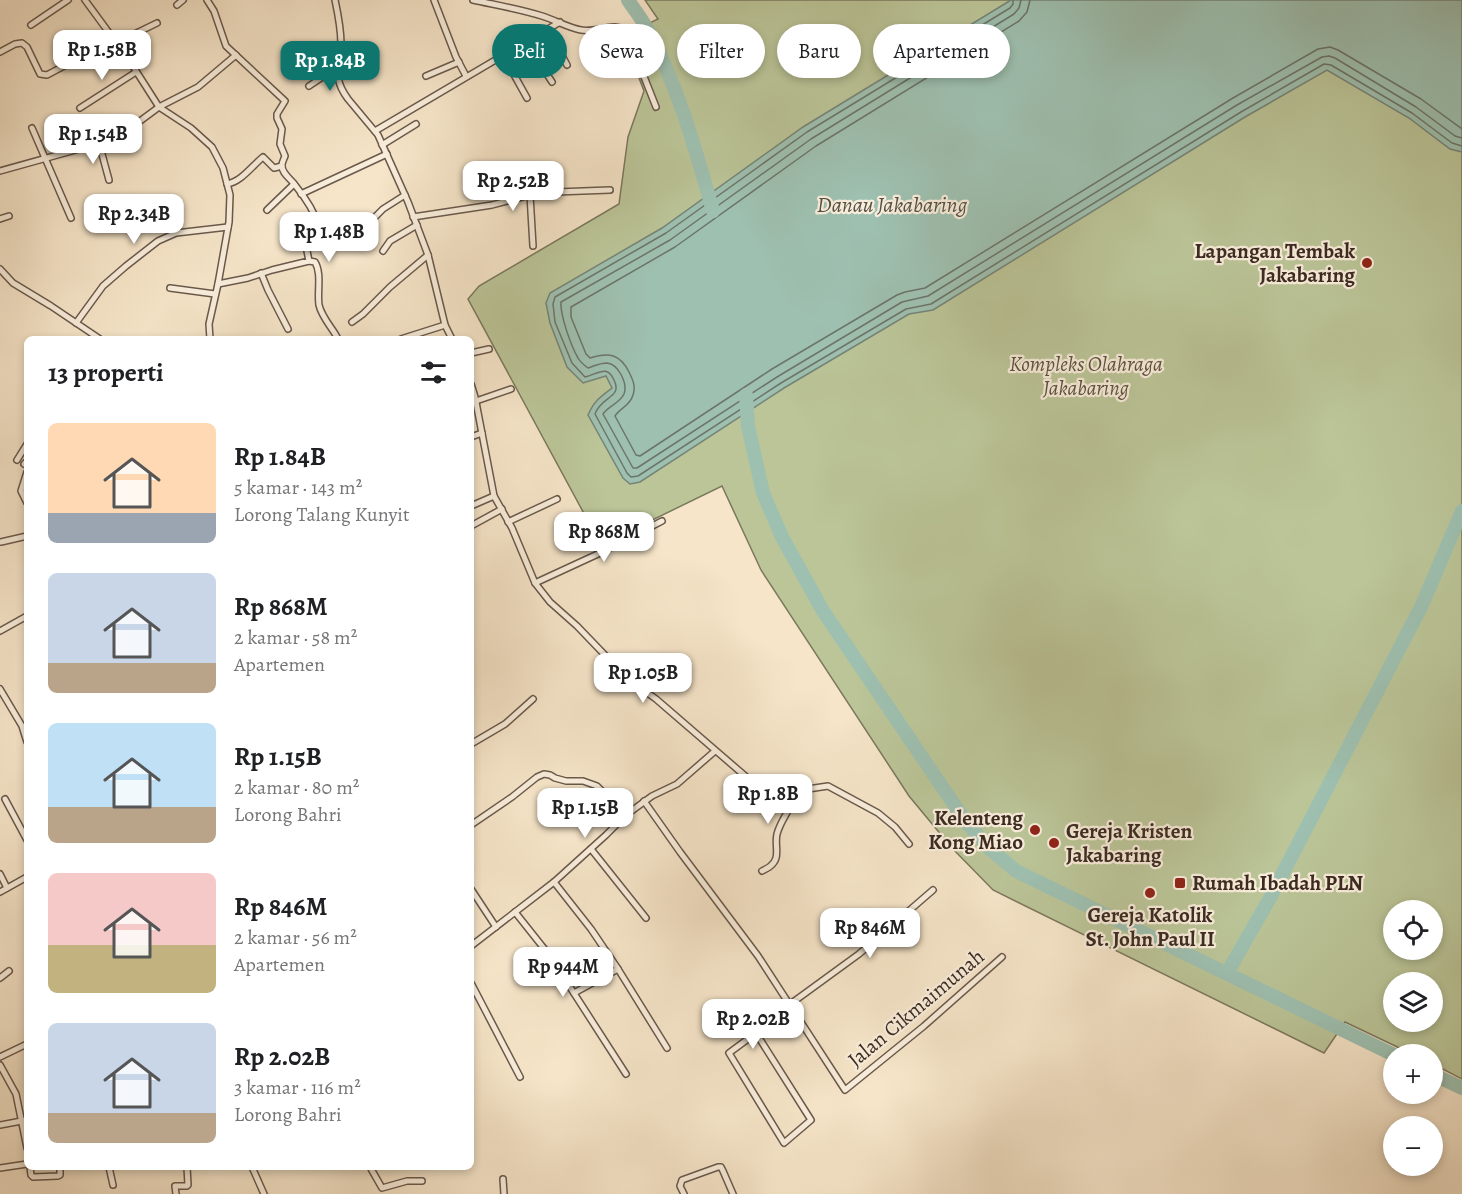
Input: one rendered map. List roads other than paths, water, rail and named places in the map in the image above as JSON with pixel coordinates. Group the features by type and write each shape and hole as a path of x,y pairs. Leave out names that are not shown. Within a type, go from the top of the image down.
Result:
{"street":[{"path":"32,25 68,0"},
{"path":"85,0 159,107 191,128 212,147 223,168 230,195 228,227 219,284 209,324 210,336"},
{"path":"177,5 183,0"},
{"path":"207,0 214,11 225,44 284,99 285,102 277,114 282,129 280,144 285,156 282,166 319,227 305,240 309,261"},
{"path":"335,0 342,46 337,72 338,80 343,93 375,131 387,154 428,255 445,325 450,336"},
{"path":"434,0 466,76"},
{"path":"473,0 539,15 578,30 592,32 614,27 622,28 626,32 656,107"},
{"path":"0,52 22,43 27,47 40,74 47,75 157,23"},
{"path":"0,171 126,134 159,107 198,87 236,55"},
{"path":"375,131 492,61"},
{"path":"426,76 459,62"},
{"path":"80,108 136,72"},
{"path":"309,86 327,74 337,72"},
{"path":"516,78 527,98"},
{"path":"549,78 552,82"},
{"path":"382,145 416,124"},
{"path":"32,128 71,218"},
{"path":"99,143 109,180"},
{"path":"301,194 387,154"},
{"path":"227,184 231,184 263,157 274,168 282,166"},
{"path":"267,210 294,184"},
{"path":"413,217 492,205 530,195 610,190"},
{"path":"371,221 383,209 405,195"},
{"path":"530,195 533,246"},
{"path":"0,219 9,216"},
{"path":"383,251 390,241 417,225"},
{"path":"76,323 103,286 158,241 176,233 228,227"},
{"path":"352,322 428,255"},
{"path":"219,284 248,279 261,273 315,261 322,315 337,336"},
{"path":"0,269 13,283 96,336"},
{"path":"261,273 288,329"},
{"path":"170,288 215,294"},
{"path":"415,336 445,325"},
{"path":"474,352 489,349"},
{"path":"511,389 474,399 494,496 535,583 550,602 577,626 628,679 656,699 751,781 760,787 772,789 808,789 828,786 878,813 895,827 909,844"},
{"path":"474,436 482,433"},
{"path":"18,460 24,449"},
{"path":"24,481 21,491 24,498"},
{"path":"474,505 494,496"},
{"path":"508,522 557,499"},
{"path":"474,524 502,509"},
{"path":"535,583 662,521"},
{"path":"1,542 24,537"},
{"path":"0,631 24,618"},
{"path":"0,688 24,724"},
{"path":"474,742 505,724 533,699"},
{"path":"474,944 554,882 626,815 644,801 682,780 715,751"},
{"path":"474,823 544,774 566,781 583,781 597,786 626,815"},
{"path":"762,871 769,868 777,856 776,838 779,826 790,808 794,789"},
{"path":"4,799 24,835"},
{"name":"Jalan Cikmaimunah","path":"644,801 758,956 845,1090 924,1026 1002,957"},
{"path":"591,849 646,918"},
{"path":"0,874 8,888"},
{"path":"0,892 24,879"},
{"path":"554,882 591,929 667,1048"},
{"path":"756,1033 811,1120 784,1143 729,1053 789,1005 859,954 933,890"},
{"path":"474,894 496,927"},
{"path":"515,912 549,956 626,1074"},
{"path":"574,993 618,969"},
{"path":"0,978 9,970"},
{"path":"474,989 520,1077"},
{"path":"0,1057 24,1045"},
{"path":"0,1065 16,1094 24,1118"},
{"path":"0,1125 24,1121"},
{"path":"0,1168 24,1164"},
{"path":"684,1194 680,1186 681,1180 718,1167 721,1167 723,1171 730,1193"},
{"path":"30,1170 33,1177 58,1176 60,1170"},
{"path":"110,1170 113,1185"},
{"path":"176,1194 175,1186 188,1185 187,1170"},
{"path":"253,1170 264,1194"},
{"path":"372,1170 383,1191 407,1181 422,1181"},
{"path":"503,1179 504,1194"}],"water":[{"name":"Danau Jakabaring","path":"1011,0 1462,0 1462,152 1450,149 1409,118 1327,70 1245,117 933,310 909,314 784,388 640,482 630,484 623,478 588,415 598,400 612,388 606,376 583,383 567,367 550,323 546,303 550,293 662,228 803,127 883,78 1010,78 1010,24 972,24"}],"waterway":[{"path":"628,0 646,27 667,71 685,117 713,211"},
{"path":"746,395 748,426 763,493 782,537 823,611 966,822 990,849 1016,871 1383,1050"},
{"path":"1227,973 1270,898 1422,605 1462,511"},
{"path":"1443,1079 1462,1088"}],"place":[{"name":"Lapangan Tembak Jakabaring","path":"1367,263"},
{"name":"Kelenteng Kong Miao","path":"1035,830"},
{"name":"Gereja Kristen Jakabaring","path":"1054,843"},
{"name":"Rumah Ibadah PLN","path":"1180,883"},
{"name":"Gereja Katolik St. John Paul II","path":"1150,893"}],"park label":[{"name":"Kompleks Olahraga Jakabaring","path":"1086,376"}]}
